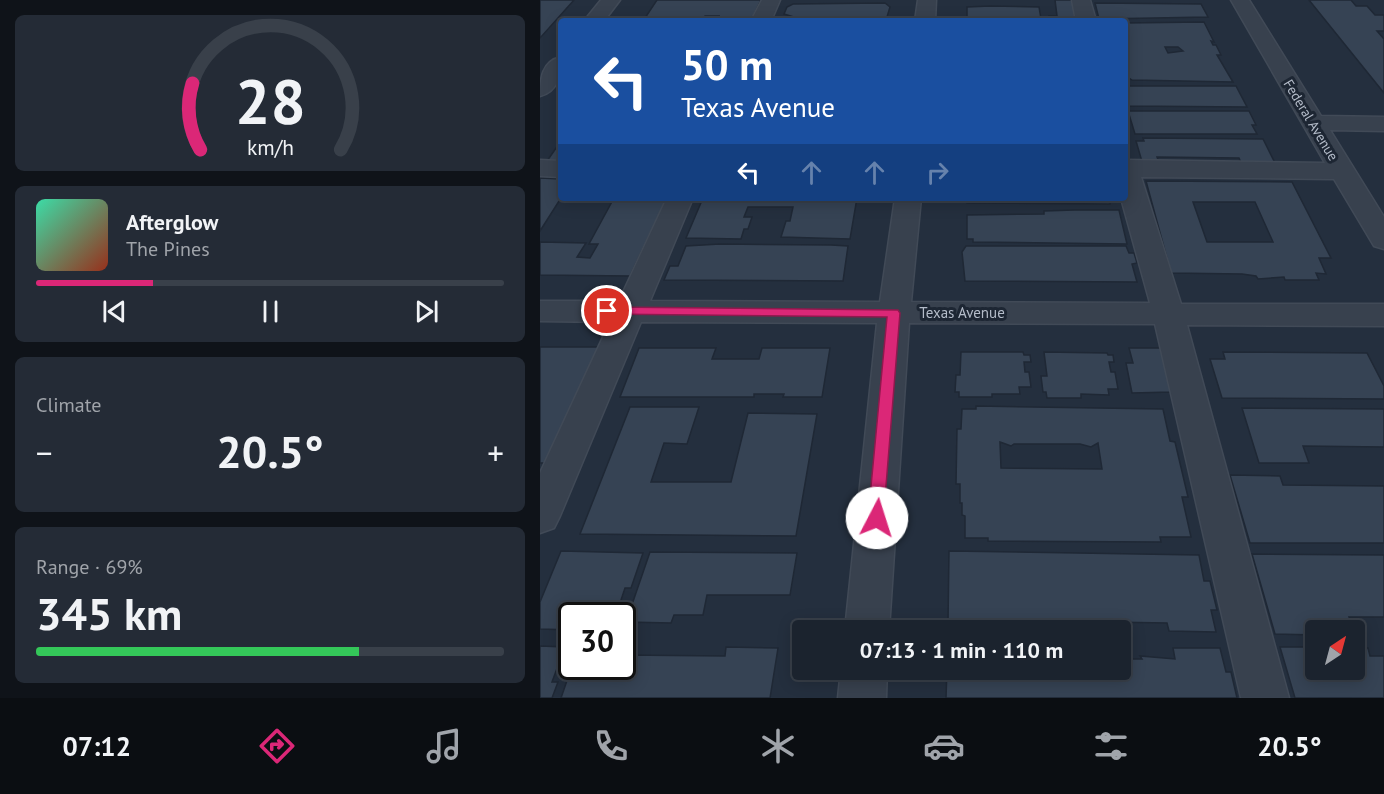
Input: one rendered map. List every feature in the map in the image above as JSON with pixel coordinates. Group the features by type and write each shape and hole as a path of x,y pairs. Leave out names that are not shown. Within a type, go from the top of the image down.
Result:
{"street":[{"path":"596,18 611,0"},
{"path":"762,18 771,0"},
{"path":"925,18 927,0"},
{"path":"1081,0 1085,18"},
{"name":"Federal Avenue","path":"1240,0 1384,240"},
{"path":"540,89 558,67"},
{"path":"1313,123 1384,124"},
{"path":"540,168 558,169"},
{"path":"1128,169 1341,171"},
{"path":"1128,179 1168,313 1265,698"},
{"path":"540,516 679,201"},
{"path":"868,620 894,313 908,201"},
{"name":"Texas Avenue","path":"540,310 1384,315"},
{"path":"862,698 863,680"}],"building":[{"path":"540,0 563,0 540,24"},
{"path":"540,0 574,0 540,38"},
{"path":"657,0 761,0 752,18 705,16 704,18 645,18"},
{"path":"1055,0 1072,0 1076,18 1050,18 1049,16 1057,16"},
{"path":"1309,0 1351,0 1356,6 1367,6 1375,15 1384,15 1384,31 1377,31 1384,39 1384,93"},
{"path":"885,3 890,7 887,17 883,18 797,18 784,14 787,7 793,4"},
{"path":"1095,3 1201,4 1208,17 1128,18 1099,18"},
{"path":"967,7 1039,7 1041,18 967,18"},
{"path":"1204,22 1214,42 1211,41 1213,45 1216,45 1221,55 1217,55 1233,82 1132,80 1128,77 1128,23","holes":["1165,47 1178,47 1183,51 1168,53"]},
{"path":"1128,86 1236,86 1247,107 1128,106"},
{"path":"1128,111 1249,111 1256,125 1252,125 1257,134 1135,134"},
{"path":"1143,138 1263,139 1276,165 1242,165 1239,158 1157,157 1160,165 1143,165 1136,141 1144,141"},
{"path":"558,145 558,161 547,161"},
{"path":"540,178 558,179 559,201 540,231"},
{"path":"1146,181 1292,182 1331,258 1319,258 1326,274 1316,273 1319,280 1285,280 1284,277 1258,279 1256,276 1242,274 1171,273","holes":["1193,202 1255,202 1273,242 1207,242"]},
{"path":"612,201 666,201 630,276 540,275 540,242 586,243 577,257 590,258 598,244 589,244"},
{"path":"702,201 856,201 850,239 781,237 786,221 790,221 793,207 748,207 744,217 752,217 741,239 686,238"},
{"path":"967,201 1110,201 1110,204 967,203"},
{"path":"1119,210 1127,244 973,242 973,239 967,239 967,215 1044,214 1044,211"},
{"path":"720,244 848,246 843,281 664,280 670,266 678,266 686,246"},
{"path":"966,246 1126,246 1129,253 1134,253 1137,263 1132,264 1137,282 965,281 962,252"},
{"path":"540,347 599,347 545,463 540,463"},
{"path":"639,348 716,348 712,359 759,359 762,348 830,348 822,397 754,394 754,397 620,397"},
{"path":"1129,348 1162,348 1172,392 1132,393 1126,363 1133,363"},
{"path":"961,352 1023,352 1024,355 1030,355 1031,362 1024,362 1025,372 1029,372 1031,387 1019,387 1020,394 959,397 959,392 955,392 956,375 960,375"},
{"path":"1044,352 1113,355 1114,362 1109,362 1111,372 1115,372 1118,389 1108,389 1109,395 1081,394 1081,398 1047,398 1046,392 1043,392 1041,376 1047,376"},
{"path":"1223,352 1367,353 1384,386 1384,399 1222,398 1210,359 1225,359"},
{"path":"976,406 1163,409 1170,441 1175,442 1188,497 1182,497 1191,537 1160,537 1161,542 988,541 988,538 965,538 965,516 962,515 962,503 960,503 960,484 956,484 957,429 961,429 962,409 976,409","holes":["1000,442 1011,446 1014,444 1080,444 1091,447 1098,443 1102,469 1001,468"]},
{"path":"630,407 699,407 687,444 664,443 651,482 731,482 748,413 817,414 796,536 580,534"},
{"path":"1242,408 1384,409 1384,447 1303,446 1309,463 1259,463"},
{"path":"1230,475 1280,476 1283,485 1384,486 1384,543 1250,543"},
{"path":"561,551 643,553 631,588 625,588 620,602 558,602 558,630 540,629 540,602"},
{"path":"949,551 1199,555 1204,581 1210,581 1217,610 1211,610 1216,632 1169,631 1167,623 1131,622 1131,620 948,620"},
{"path":"650,552 797,553 790,595 707,595 703,615 674,615 671,623 636,622 636,602 633,602"},
{"path":"1252,554 1384,555 1384,617 1305,620 1305,635 1275,634"},
{"path":"540,646 558,647 558,666 552,682 558,682 552,698 540,698"},
{"path":"726,647 778,648 770,698 561,698 567,680 636,680 636,655 725,656"},
{"path":"1280,647 1305,647 1305,680 1365,680 1365,648 1368,648 1370,656 1384,656 1384,698 1295,698"},
{"path":"1173,648 1220,648 1226,672 1231,672 1237,698 946,698 947,680 1131,680 1131,659 1142,659 1140,656 1175,659"}],"route":[{"path":"607,311 894,313 877,518"}]}
